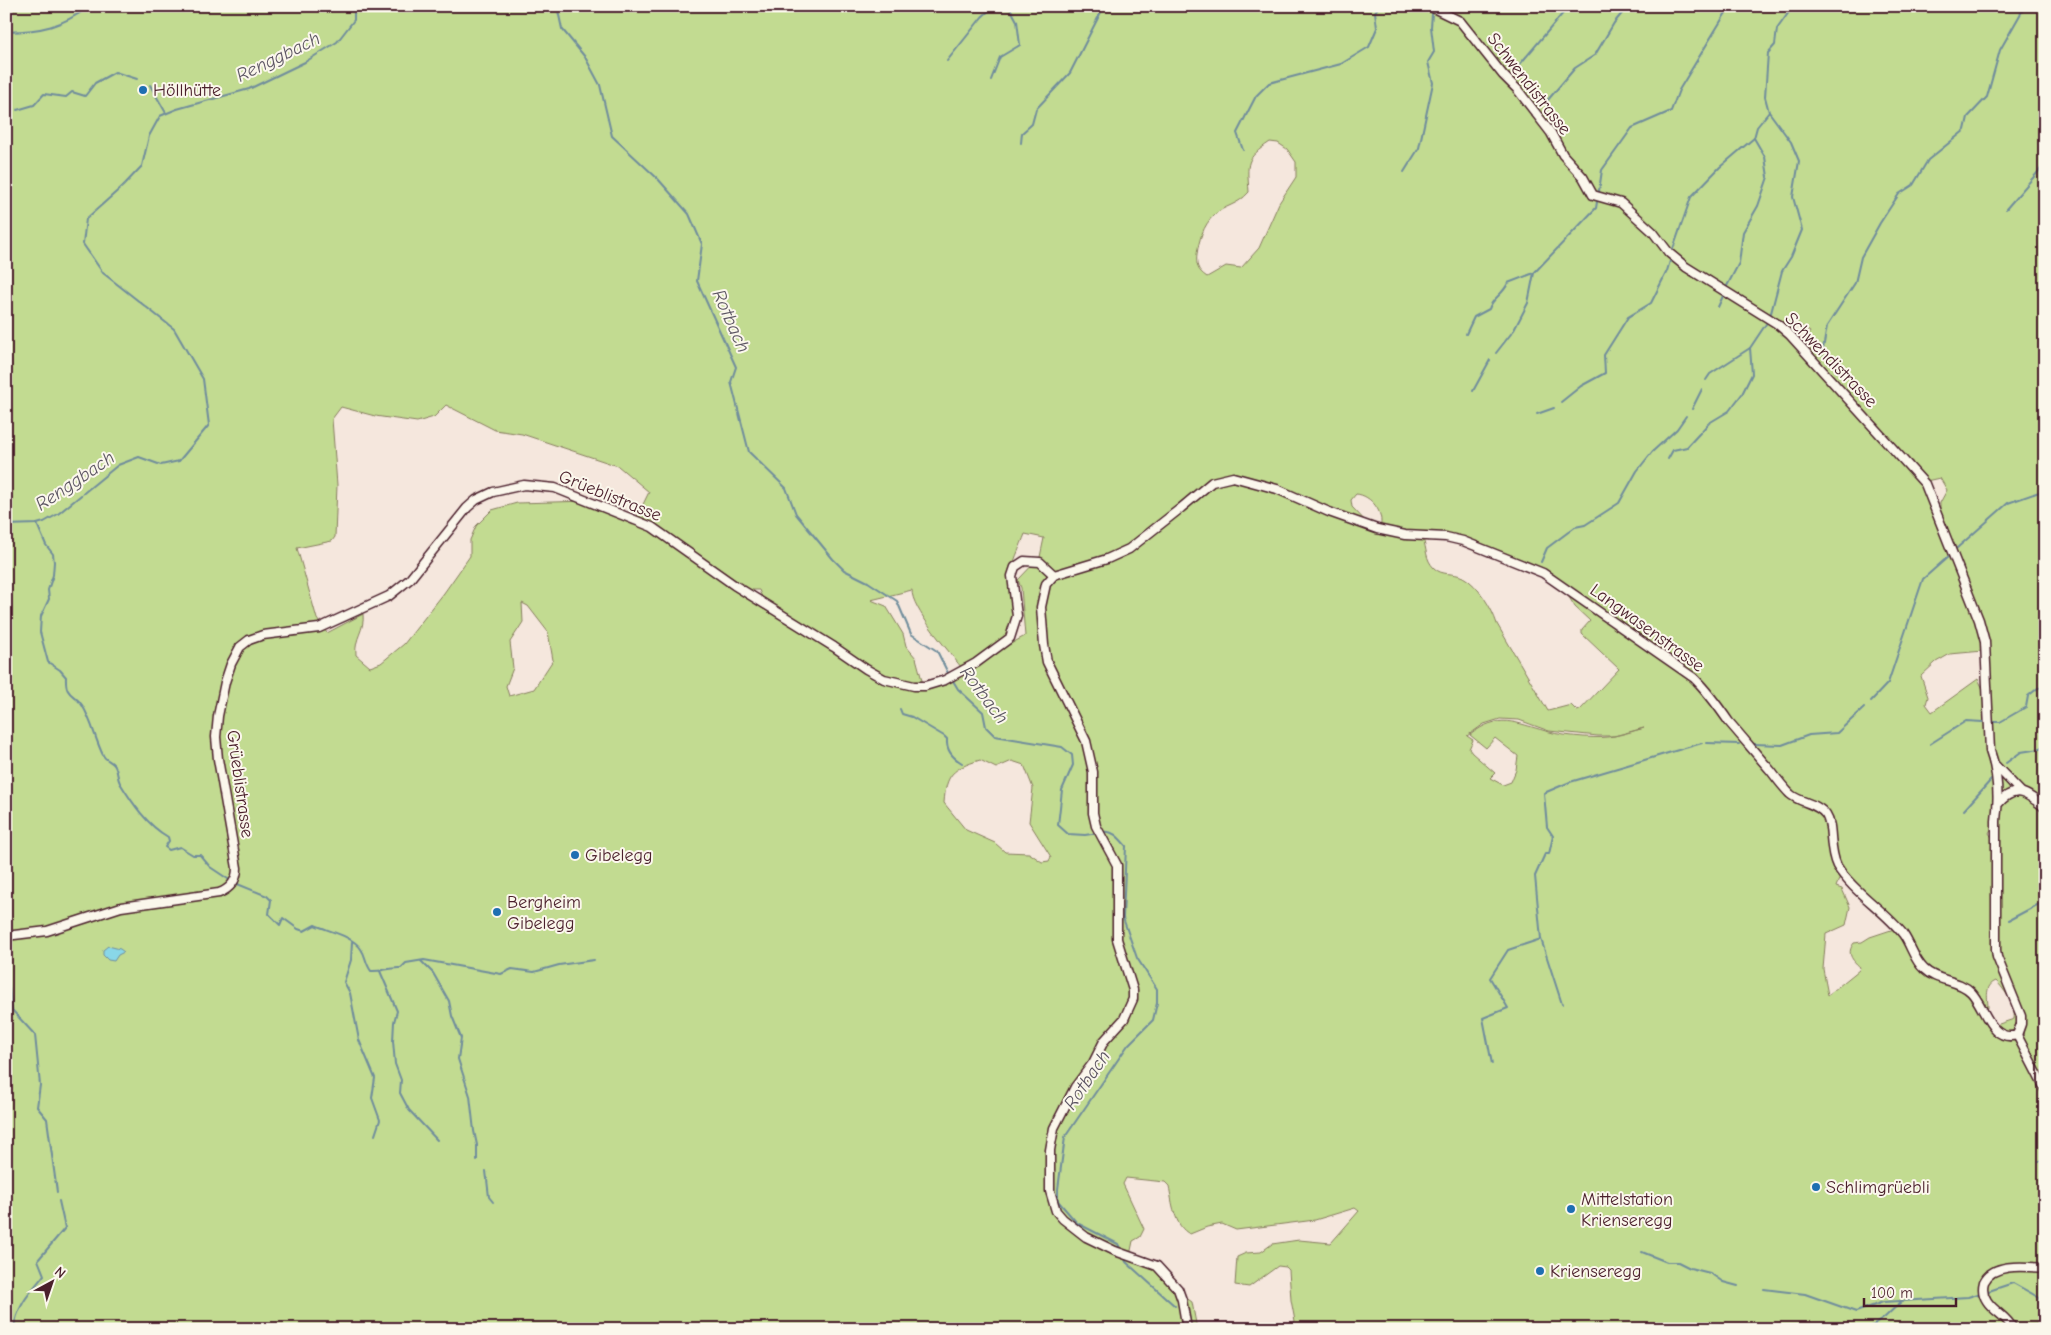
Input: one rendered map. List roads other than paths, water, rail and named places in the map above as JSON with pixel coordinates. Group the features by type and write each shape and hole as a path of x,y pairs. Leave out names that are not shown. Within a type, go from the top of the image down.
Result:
{"street":[{"name":"Schwendistrasse","path":"1428,6 1460,21 1503,75 1518,89 1551,133 1563,155 1583,177 1594,195 1621,203 1653,232 1669,253 1686,267 1776,323 1790,335 1925,484 1979,620 1985,642 1990,751 1995,765 1998,804"},
{"name":"Langwasenstrasse","path":"1054,574 1107,559 1129,549 1212,482 1233,477 1277,489 1328,512 1376,529 1405,535 1446,537 1463,541 1543,573 1694,678 1707,691 1758,758 1791,795 1819,808 1826,814 1830,826 1830,844 1838,867 1900,930 1922,967 1933,976 1953,982 1967,989 1976,998 1990,1024 1997,1031 2011,1036 2017,1035"},
{"name":"Grüeblistrasse","path":"6,936 47,931 121,907 218,893 231,885 237,877 237,862 216,737 225,682 231,664 240,647 249,640 263,635 319,628 389,596 410,579 467,508 484,496 499,490 524,485 555,488 652,527 734,585 866,669 884,679 914,686 926,686 945,680 976,663 1010,638 1017,616 1012,576 1016,567 1024,561 1040,562 1054,574"},
{"path":"1054,574 1046,584 1041,607 1047,662 1086,741 1093,772 1093,813 1096,826 1117,864 1117,939 1134,990 1133,999 1124,1019 1104,1042 1093,1063 1075,1087 1054,1128 1050,1150 1050,1191 1056,1211 1086,1237 1115,1251 1157,1266 1171,1281 1182,1300 1187,1329"},
{"path":"1995,765 2021,792 2028,794 2045,808"},
{"path":"2021,792 2004,797 1998,804 1996,821 1996,950 1997,957 2021,1016 2022,1024 2017,1035 2045,1089"},
{"path":"2013,1329 2005,1317 1986,1299 1983,1288 1984,1282 1991,1274 2003,1269 2045,1268"}],"water":[{"path":"108,946 124,952 118,955 114,961 108,960 103,955 103,950"}],"waterway":[{"path":"6,32 51,27 70,19 90,6"},
{"name":"Renggbach","path":"6,525 44,522 58,514 118,465 139,457 161,465 179,461 209,425 203,379 174,329 103,273 83,244 86,219 142,166 149,136 160,116 177,109 249,89 305,62 337,42 354,20 354,6"},
{"name":"Rotbach","path":"557,6 562,29 585,57 600,85 612,136 658,179 689,214 702,244 697,281 736,367 731,382 749,452 786,488 796,514 833,559 844,570 868,582 897,601 911,634 937,651 949,675"},
{"path":"947,61 982,17 994,6"},
{"path":"991,80 1000,57 1020,45 1017,21 1009,6"},
{"path":"1243,150 1237,133 1256,96 1269,83 1341,64 1369,47 1377,28 1375,12 1379,6"},
{"path":"1515,70 1569,6"},
{"path":"1547,101 1575,68 1595,55 1614,23 1628,6"},
{"path":"1599,191 1602,170 1632,128 1671,111 1679,90 1727,11 1728,6"},
{"path":"1771,313 1782,271 1791,257 1802,230 1793,197 1799,161 1791,142 1769,112 1765,97 1768,53 1775,45 1777,29 1789,12 1796,6"},
{"path":"1822,355 1827,326 1855,283 1861,257 1880,223 1899,194 1913,185 1928,160 1965,130 1968,117 1987,97 2000,50 2025,6"},
{"path":"1021,143 1022,133 1032,124 1036,109 1070,73 1103,8"},
{"path":"1404,172 1419,148 1433,83 1428,62 1434,52 1431,27 1432,14"},
{"path":"17,110 34,105 44,94 66,97 72,92 85,96 95,83 115,72 137,79"},
{"path":"150,85 166,113"},
{"path":"1673,249 1691,197 1720,167 1754,138 1757,127 1769,112"},
{"path":"1727,286 1739,263 1743,232 1758,206 1768,177 1765,157 1754,138"},
{"path":"2006,209 2045,164"},
{"path":"1466,334 1474,317 1489,309 1490,305 1508,283 1534,273 1596,208 1597,202"},
{"path":"1561,402 1581,386 1605,373 1604,355 1628,317 1651,303 1670,261"},
{"path":"1496,353 1514,330 1528,303 1534,273"},
{"path":"1718,307 1723,296"},
{"path":"1706,380 1710,374 1750,348 1766,324"},
{"path":"1668,459 1673,450 1687,447 1709,423 1729,411 1742,394 1752,374 1750,348"},
{"path":"1473,391 1490,360"},
{"path":"1692,409 1702,389"},
{"path":"1537,414 1554,408"},
{"path":"1541,562 1547,548 1575,527 1585,525 1619,503 1637,471 1652,452 1677,429 1686,416"},
{"path":"1957,548 2008,503 2045,490"},
{"path":"37,524 46,545 53,554 54,562 53,575 48,590 49,599 41,616 40,632 48,662 60,670 66,677 67,688 82,705 103,755 115,767 119,781 130,799 147,820 168,837 169,841 165,847 169,850 180,847 193,855 200,855 210,867 231,881"},
{"path":"1871,701 1888,683 1923,579 1949,556"},
{"name":"Rotbach","path":"952,679 958,689 983,712 986,727 995,736 1062,747 1072,755 1073,765 1062,790 1058,825 1068,834 1085,835 1098,833"},
{"path":"1994,722 2000,722 2026,707 2028,696 2038,688 2045,687"},
{"path":"1754,744 1782,745 1809,735 1837,733 1864,708"},
{"path":"900,709 902,714 912,717 944,736 947,739 951,754 962,763"},
{"path":"1930,744 1966,721 1983,722"},
{"path":"1562,1004 1541,939 1535,876 1545,854 1549,854 1553,836 1547,827 1544,793 1570,782 1702,743"},
{"path":"1707,743 1739,744"},
{"path":"2006,763 2021,752 2040,749 2045,745"},
{"path":"1964,810 1991,780"},
{"name":"Rotbach","path":"1103,832 1113,833 1126,846 1123,918 1137,958 1157,989 1157,1003 1153,1020 1128,1045 1065,1137 1058,1201 1077,1223 1118,1244 1121,1250"},
{"path":"235,883 267,896 271,900 269,914 280,925 283,918 304,931 315,925 340,934 357,944 364,954 371,971 401,968 406,963 424,960 501,974 512,969 534,972 559,965 594,960"},
{"path":"2009,920 2039,904 2045,906"},
{"path":"1492,1064 1483,1018 1508,1008 1490,978 1508,950 1541,939"},
{"path":"352,942 351,960 344,982 350,993 359,1040 375,1078 372,1098 380,1120 375,1135"},
{"path":"421,961 433,973 449,1001 452,1016 461,1038 458,1059 470,1096 477,1145 477,1160"},
{"path":"6,964 12,1010 35,1035 40,1085 37,1107 47,1119 57,1192"},
{"path":"380,971 397,1011 394,1022 393,1041 395,1064 401,1080 400,1093 409,1110 437,1140"},
{"path":"2039,1161 2045,1160"},
{"path":"486,1171 489,1197 493,1202"},
{"path":"14,1329 21,1306 44,1275 38,1260 65,1228 59,1201"},
{"path":"1642,1252 1667,1262 1678,1262 1690,1268 1710,1273 1723,1282 1738,1286"},
{"name":"Rotbach","path":"1124,1257 1126,1262 1175,1306"},
{"path":"1989,1291 2013,1283 2045,1301"},
{"path":"1764,1289 1805,1294 1856,1312 1883,1302 1968,1297 1978,1294"},
{"path":"1868,1329 1884,1318 1902,1301"},
{"name":"Rotbach","path":"1188,1312 1192,1329"}],"place":[{"name":"Höllhütte","path":"143,90"},
{"name":"Gibelegg","path":"575,855"},
{"name":"Bergheim Gibelegg","path":"497,912"},
{"name":"Schlimgrüebli","path":"1816,1187"},
{"name":"Mittelstation Krienseregg","path":"1571,1209"},
{"name":"Krienseregg","path":"1540,1271"}]}
